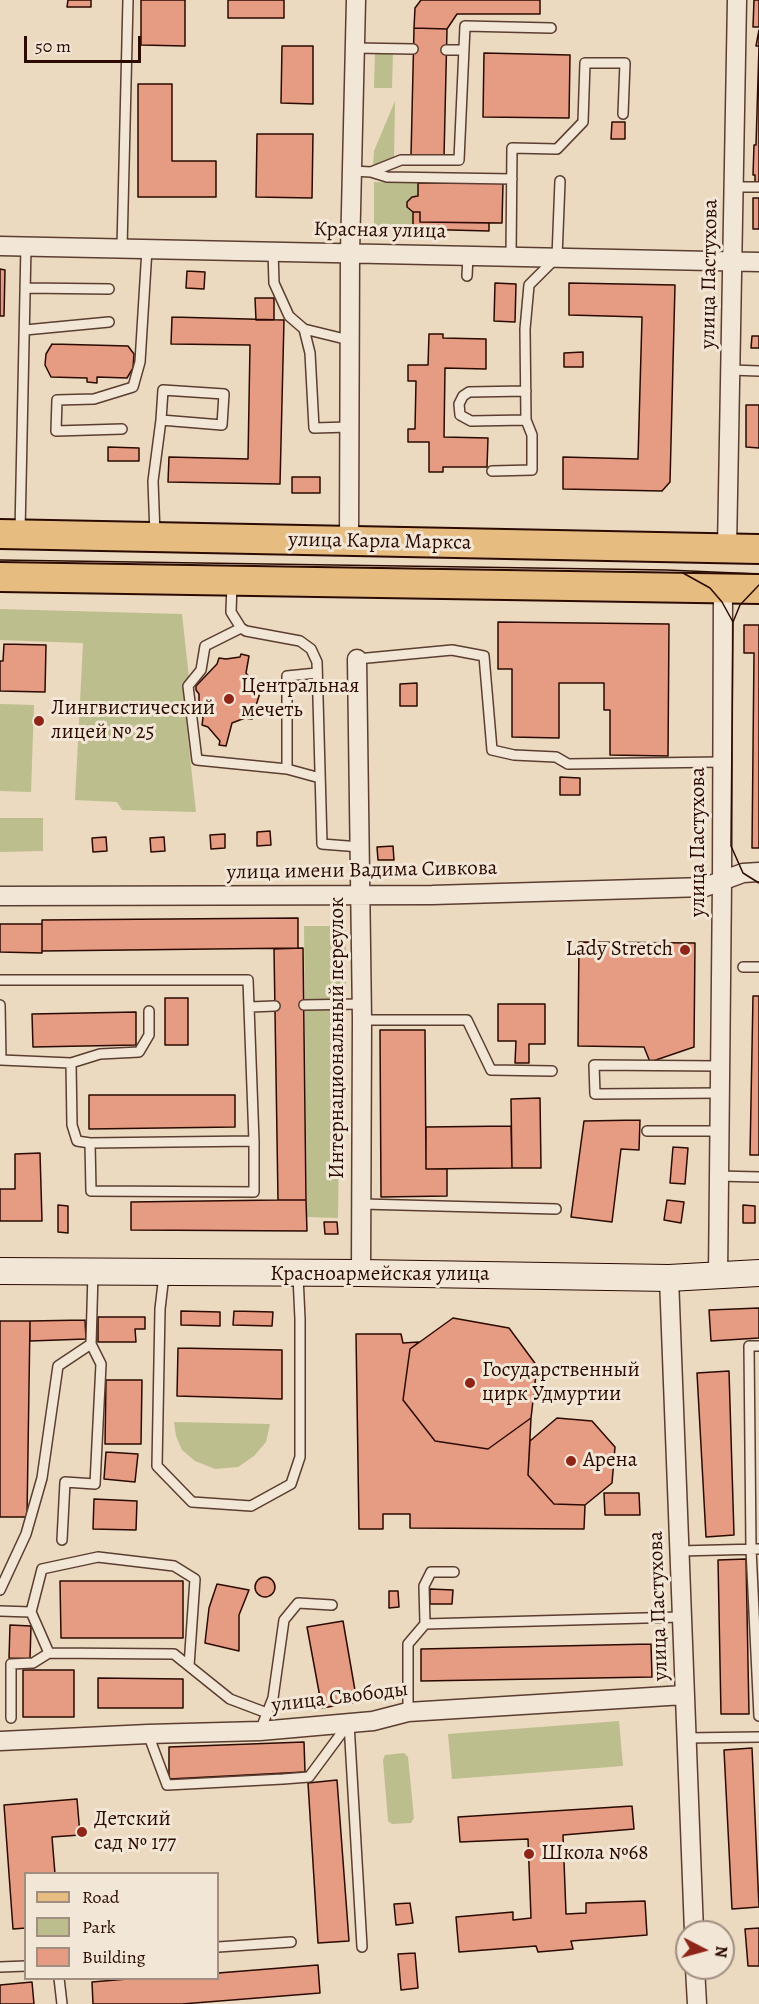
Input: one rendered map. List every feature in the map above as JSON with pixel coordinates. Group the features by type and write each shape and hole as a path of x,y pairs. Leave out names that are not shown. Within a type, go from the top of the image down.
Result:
{"main road":[{"name":"улица Карла Маркса","path":"10,535 349,541 727,537 759,549"},
{"name":"улица Карла Маркса","path":"0,577 759,590"}],"street":[{"path":"349,541 350,253 356,0"},
{"name":"улица Пастухова","path":"727,537 737,0"},
{"name":"Красная улица","path":"0,246 759,262"},
{"name":"улица Пастухова","path":"718,1276 723,588"},
{"name":"Интернациональный переулок","path":"357,659 362,1012 361,1273"},
{"name":"улица имени Вадима Сивкова","path":"0,896 432,895 705,887 743,873 759,872"},
{"name":"Красноармейская улица","path":"0,1271 669,1278 759,1273"},
{"name":"улица Пастухова","path":"669,1278 694,1920"},
{"name":"улица Свободы","path":"0,1741 260,1731 372,1721 408,1712 684,1695"},
{"path":"696,1980 697,2004"}],"lane":[{"path":"122,248 128,0"},
{"path":"370,172 401,160 459,160 465,26 551,28"},
{"path":"355,48 413,49"},
{"path":"446,50 464,50"},
{"path":"511,256 512,148 557,149 583,122 585,63 625,63 623,114"},
{"path":"352,171 370,172 387,177 512,179"},
{"path":"492,471 532,470 532,435 526,420 525,329 529,285 557,257 560,181"},
{"path":"734,187 759,187"},
{"path":"10,535 25,330 26,246"},
{"path":"122,429 56,431 57,400 94,399 133,387 140,362 147,249"},
{"path":"273,251 274,283 289,316 304,329 349,340"},
{"path":"467,276 468,256"},
{"path":"26,288 110,289"},
{"path":"25,330 109,322"},
{"path":"304,329 310,352 314,428 349,427"},
{"path":"730,370 759,371"},
{"path":"155,537 153,481 163,390 225,394 222,425 161,420"},
{"path":"526,391 469,392 463,396 459,404 460,415 471,421 526,420"},
{"path":"232,581 231,612 241,628 246,632 300,641 311,649 317,662 322,844 360,846"},
{"path":"241,628 205,646 201,670 188,686 198,760 287,769 320,778"},
{"path":"357,659 452,650 484,656 492,750 514,755 556,757 568,764 722,762"},
{"path":"287,769 287,676 317,673"},
{"path":"743,967 759,967"},
{"path":"0,980 248,980 254,1192 91,1191 90,1143"},
{"path":"0,1005 1,1060 71,1063 100,1054 139,1052 149,1035 149,1011"},
{"path":"304,1005 467,1020 491,1070 552,1071"},
{"path":"250,1007 274,1006"},
{"path":"71,1063 72,1125 76,1141 90,1143 254,1141"},
{"path":"719,1066 594,1065 595,1094 719,1093"},
{"path":"646,1131 718,1131"},
{"path":"717,1176 759,1177"},
{"path":"362,1204 556,1209"},
{"path":"164,1272 160,1309 157,1466 192,1502 251,1506 291,1484 300,1457 298,1274"},
{"path":"62,1540 65,1482 95,1484 101,1364 92,1344 93,1273"},
{"path":"0,1590 26,1534 42,1478 58,1366 92,1344"},
{"path":"759,1346 749,1346 759,1716"},
{"path":"680,1551 755,1549"},
{"path":"49,1653 31,1612 42,1569 98,1557 174,1566 195,1579 189,1666"},
{"path":"408,1712 408,1644 425,1624 424,1586 431,1572 454,1572"},
{"path":"260,1731 273,1698 284,1620 298,1603 332,1605"},
{"path":"0,1611 31,1612"},
{"path":"425,1624 681,1617"},
{"path":"11,1718 10,1664 33,1663 49,1653 174,1654 230,1699 267,1713"},
{"path":"148,1734 167,1785 260,1780 309,1777 349,1723"},
{"path":"349,1723 362,1947"},
{"path":"686,1738 759,1737"},
{"path":"219,1947 291,1942"},
{"path":"0,1967 24,1966"},
{"path":"59,1980 62,2004"}],"green space":[{"path":"375,51 393,52 392,88 374,88"},
{"path":"395,101 394,158 373,167 374,151"},
{"path":"374,182 418,183 418,196 412,197 407,202 407,207 413,212 420,212 420,222 489,223 489,231 374,228"},
{"path":"0,609 182,614 189,678 182,683 196,812 122,810 117,802 75,800 83,643 0,640"},
{"path":"0,704 34,705 31,792 0,791"},
{"path":"0,818 43,818 43,851 0,852"},
{"path":"304,926 346,926 346,995 339,1131 338,1218 307,1217"},
{"path":"174,1422 270,1424 266,1442 254,1456 238,1467 215,1469 195,1461 182,1450 176,1436"},
{"path":"619,1721 623,1766 452,1779 448,1734"},
{"path":"404,1753 408,1757 414,1818 411,1823 392,1824 388,1821 383,1760 385,1755"}],"building":[{"path":"68,0 91,0 91,7 67,7"},
{"path":"141,0 185,0 185,46 141,45"},
{"path":"228,0 284,0 284,18 228,18"},
{"path":"421,0 540,0 540,14 457,14 447,29 414,28 415,8"},
{"path":"754,0 759,0 759,27 753,27"},
{"path":"414,28 447,29 444,157 411,156"},
{"path":"759,30 759,46 756,46"},
{"path":"282,46 313,46 313,104 281,103"},
{"path":"759,46 759,182 755,182 755,175 753,175"},
{"path":"484,53 570,55 569,118 483,117"},
{"path":"138,84 172,84 172,161 216,161 216,197 138,197"},
{"path":"612,122 625,122 625,139 611,139"},
{"path":"257,134 313,134 312,198 256,197"},
{"path":"418,183 503,183 502,223 420,222 420,212 413,212 407,207 407,202 412,197 418,196"},
{"path":"753,198 759,198 759,229 753,229"},
{"path":"413,212 420,212 420,222 489,223 489,231 413,229"},
{"path":"0,269 5,270 4,316 0,316"},
{"path":"187,271 205,272 204,289 186,288"},
{"path":"495,283 516,284 515,322 494,321"},
{"path":"569,283 675,285 670,482 662,491 563,489 563,457 638,459 642,317 569,315"},
{"path":"255,298 274,298 274,320 256,320"},
{"path":"172,317 284,320 280,484 168,482 169,457 248,459 250,345 171,344"},
{"path":"429,334 443,334 443,338 486,339 486,369 445,368 444,437 488,438 487,467 443,467 443,472 429,472 429,442 408,442 408,429 415,429 416,381 408,381 408,365 428,365"},
{"path":"752,336 759,336 759,348 751,348"},
{"path":"52,344 128,346 134,354 133,368 127,378 97,377 97,383 87,382 87,378 51,377 45,365 46,354"},
{"path":"583,352 583,367 564,367 564,353"},
{"path":"746,405 759,405 759,448 746,447"},
{"path":"108,447 139,448 139,461 108,461"},
{"path":"292,477 320,477 320,493 292,493"},
{"path":"498,622 669,624 668,756 610,755 610,710 604,710 604,683 559,683 559,738 512,737 512,669 498,669"},
{"path":"744,625 759,625 759,848 752,848 754,653 744,653"},
{"path":"4,644 46,645 45,692 0,691 0,661 3,661"},
{"name":"Центральная мечеть","path":"241,654 249,656 246,673 254,683 262,686 252,719 245,718 232,723 226,746 219,745 220,741 208,727 202,725 203,718 196,686 217,664 219,658 240,657"},
{"path":"417,683 417,706 400,706 400,684"},
{"path":"560,777 580,778 580,795 560,795"},
{"path":"270,831 271,845 257,846 257,832"},
{"path":"225,834 225,848 211,849 210,835"},
{"path":"106,837 107,851 93,852 92,838"},
{"path":"164,837 165,851 151,852 150,838"},
{"path":"393,846 394,860 378,860 377,847"},
{"path":"298,918 298,948 42,951 42,920"},
{"path":"0,924 42,924 42,953 0,952"},
{"path":"579,942 695,943 694,1047 650,1062 644,1047 578,1046"},
{"path":"303,948 306,1200 278,1200 274,949"},
{"path":"753,996 759,996 759,1155 750,1155"},
{"path":"165,998 188,998 188,1045 165,1045"},
{"path":"498,1004 545,1004 545,1044 529,1044 529,1063 515,1063 516,1041 498,1041"},
{"path":"136,1012 136,1045 33,1047 32,1014"},
{"path":"380,1030 425,1030 426,1169 447,1169 447,1196 381,1197"},
{"path":"89,1095 235,1095 235,1127 89,1129"},
{"path":"540,1098 541,1168 512,1168 511,1099"},
{"path":"640,1120 639,1150 621,1149 612,1222 571,1217 584,1121"},
{"path":"511,1126 512,1168 426,1169 426,1127"},
{"path":"673,1147 688,1148 685,1184 670,1183"},
{"path":"40,1153 42,1221 0,1221 0,1189 15,1189 15,1154"},
{"path":"306,1200 307,1231 131,1230 131,1202"},
{"path":"667,1200 684,1202 681,1223 664,1220"},
{"path":"58,1205 68,1206 68,1233 58,1232"},
{"path":"743,1205 755,1206 755,1223 743,1223"},
{"path":"324,1222 337,1222 338,1234 325,1234"},
{"path":"759,1308 759,1338 711,1341 709,1310"},
{"path":"181,1311 220,1312 220,1326 181,1325"},
{"path":"234,1311 273,1312 272,1326 233,1325"},
{"path":"98,1317 145,1317 145,1329 135,1329 136,1342 98,1342"},
{"name":"Государственный цирк Удмуртии","path":"453,1318 509,1328 537,1366 531,1418 488,1449 435,1441 403,1400 410,1349"},
{"path":"85,1320 86,1339 30,1341 30,1321"},
{"path":"0,1321 30,1321 27,1517 0,1517"},
{"path":"356,1334 401,1334 403,1343 419,1342 410,1349 403,1400 435,1441 488,1449 531,1418 528,1475 554,1504 585,1505 584,1529 410,1528 410,1514 383,1514 383,1529 359,1529"},
{"path":"178,1348 282,1350 282,1399 177,1396"},
{"path":"729,1371 734,1535 706,1537 697,1373"},
{"path":"106,1380 142,1380 141,1444 105,1444"},
{"name":"Арена","path":"557,1418 592,1421 615,1447 612,1483 585,1505 554,1504 528,1475 530,1441"},
{"path":"106,1452 138,1454 135,1482 104,1479"},
{"path":"604,1493 639,1493 640,1515 605,1515"},
{"path":"94,1499 137,1501 136,1530 93,1529"},
{"path":"746,1559 749,1714 721,1714 718,1560"},
{"path":"265,1577 272,1580 275,1587 272,1594 265,1597 258,1594 255,1587 258,1580"},
{"path":"60,1581 183,1581 183,1638 61,1638"},
{"path":"217,1584 249,1590 239,1615 239,1651 205,1643 209,1608"},
{"path":"430,1589 453,1590 452,1604 430,1604"},
{"path":"389,1591 398,1591 399,1607 389,1608"},
{"path":"343,1621 357,1702 322,1708 307,1627"},
{"path":"10,1625 31,1626 30,1659 9,1658"},
{"path":"651,1644 652,1677 421,1681 421,1649"},
{"path":"23,1670 74,1670 74,1717 23,1717"},
{"path":"98,1678 183,1679 183,1708 98,1708"},
{"path":"304,1742 305,1772 169,1779 169,1747"},
{"path":"752,1748 759,1907 732,1909 724,1750"},
{"path":"337,1780 349,1941 318,1943 308,1783"},
{"path":"77,1799 80,1835 52,1837 55,1872 24,1872 24,1928 13,1929 4,1805"},
{"path":"632,1806 634,1829 563,1835 566,1914 586,1913 586,1903 645,1901 647,1935 571,1941 573,1949 538,1952 536,1946 459,1952 456,1917 513,1912 513,1920 531,1918 528,1839 460,1842 458,1817"},
{"path":"410,1903 413,1923 396,1925 394,1904"},
{"path":"759,1928 759,1966 748,1966 745,1929"},
{"path":"415,1953 418,1988 401,1990 398,1954"},
{"path":"318,1965 320,1993 182,2004 93,2004 92,1982 219,1980 219,1973"},
{"path":"32,1982 34,2004 0,2004 0,1985"}],"tram line":[{"path":"0,560 667,570 759,574"},
{"path":"683,573 710,588 722,602 733,622"},
{"path":"759,585 740,605 733,622 731,846 743,873 759,883"}],"place":[{"name":"Центральная мечеть","path":"229,699"},
{"name":"Лингвистический лицей № 25","path":"39,721"},
{"name":"Lady Stretch","path":"685,950"},
{"name":"Государственный цирк Удмуртии","path":"470,1383"},
{"name":"Арена","path":"571,1461"},
{"name":"Детский сад № 177","path":"82,1832"},
{"name":"Школа №68","path":"529,1854"}]}
